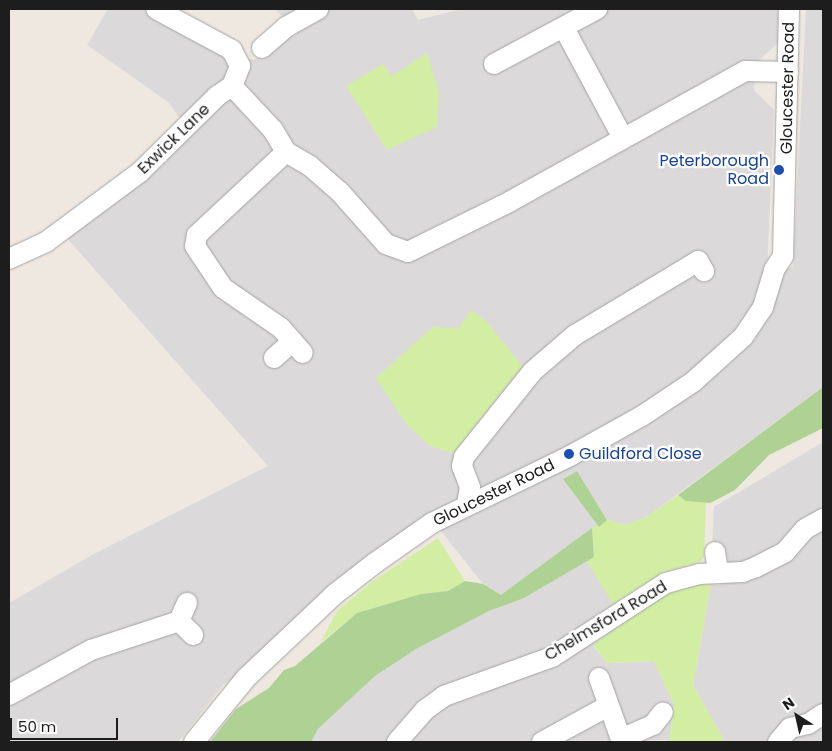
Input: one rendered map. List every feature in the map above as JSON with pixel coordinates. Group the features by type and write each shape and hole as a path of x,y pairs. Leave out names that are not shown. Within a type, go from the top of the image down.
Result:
{"street":[{"path":"156,9 232,50 240,66 232,86 273,130 286,152 339,191 386,244 408,252 745,71 788,72"},
{"path":"262,48 286,27 318,9"},
{"path":"494,64 510,47 564,28 597,9"},
{"name":"Gloucester Road","path":"194,742 246,678 335,594 432,523 467,504 570,456 642,416 719,361 757,319 774,270 783,256 789,9"},
{"path":"564,28 623,138"},
{"name":"Exwick Lane","path":"9,259 46,242 139,173 218,96 232,86"},
{"path":"274,358 298,347 282,328 233,297 201,259 195,246 197,234 286,152"},
{"path":"467,504 470,487 462,466 464,457 527,377 575,335 700,260"},
{"name":"Chelmsford Road","path":"397,742 425,710 444,696 552,657 666,583 717,562 743,572 756,567 784,552 800,522 823,519"},
{"path":"9,695 91,650 179,621 187,603"},
{"path":"179,621 193,635"},
{"path":"598,678 621,739 653,725 663,712"},
{"path":"542,742 608,706"},
{"path":"780,730 808,724 823,714"}],"shaded area":[{"path":"108,9 144,9 227,52 254,60 298,33 275,9 412,9 418,20 462,9 778,9 778,43 756,63 754,90 774,110 767,272 793,267 806,9 823,9 823,387 648,516 626,525 607,520 577,471 564,478 599,527 501,595 483,584 433,521 258,662 223,685 178,742 9,742 9,603 92,555 268,466 67,238 192,134 168,102 87,45"},
{"path":"823,442 823,742 725,742 693,685 711,584 719,585 730,566 723,548 712,550 714,507"},
{"path":"586,560 628,621 593,646 607,663 654,661 674,705 669,740 311,742 318,729 375,676 416,649 489,611 524,598"}],"green space":[{"path":"427,53 439,92 437,127 387,150 346,86 383,64 392,76"},
{"path":"471,310 487,322 522,366 453,453 430,446 407,425 376,378 433,327 459,328"},
{"path":"823,387 823,428 769,455 735,490 710,503 686,501 678,495"},
{"path":"577,471 607,520 599,527 563,479"},
{"path":"678,495 686,501 706,502 704,557 700,562 663,572 613,604 586,560 594,556 592,528 607,520 626,525 648,516"},
{"path":"592,528 594,557 524,598 489,611 416,649 375,676 318,729 311,742 210,742 236,709 269,688 284,670 295,666 357,613 421,594 448,591 465,581 483,584 501,595"},
{"path":"438,538 465,581 448,591 421,594 357,613 320,643 337,611 373,581"},
{"path":"704,581 705,585 711,584 693,685 725,742 663,742 669,740 674,705 654,661 607,663 593,645 665,594"}],"place":[{"name":"Peterborough Road","path":"779,170"},
{"name":"Guildford Close","path":"569,454"}]}
